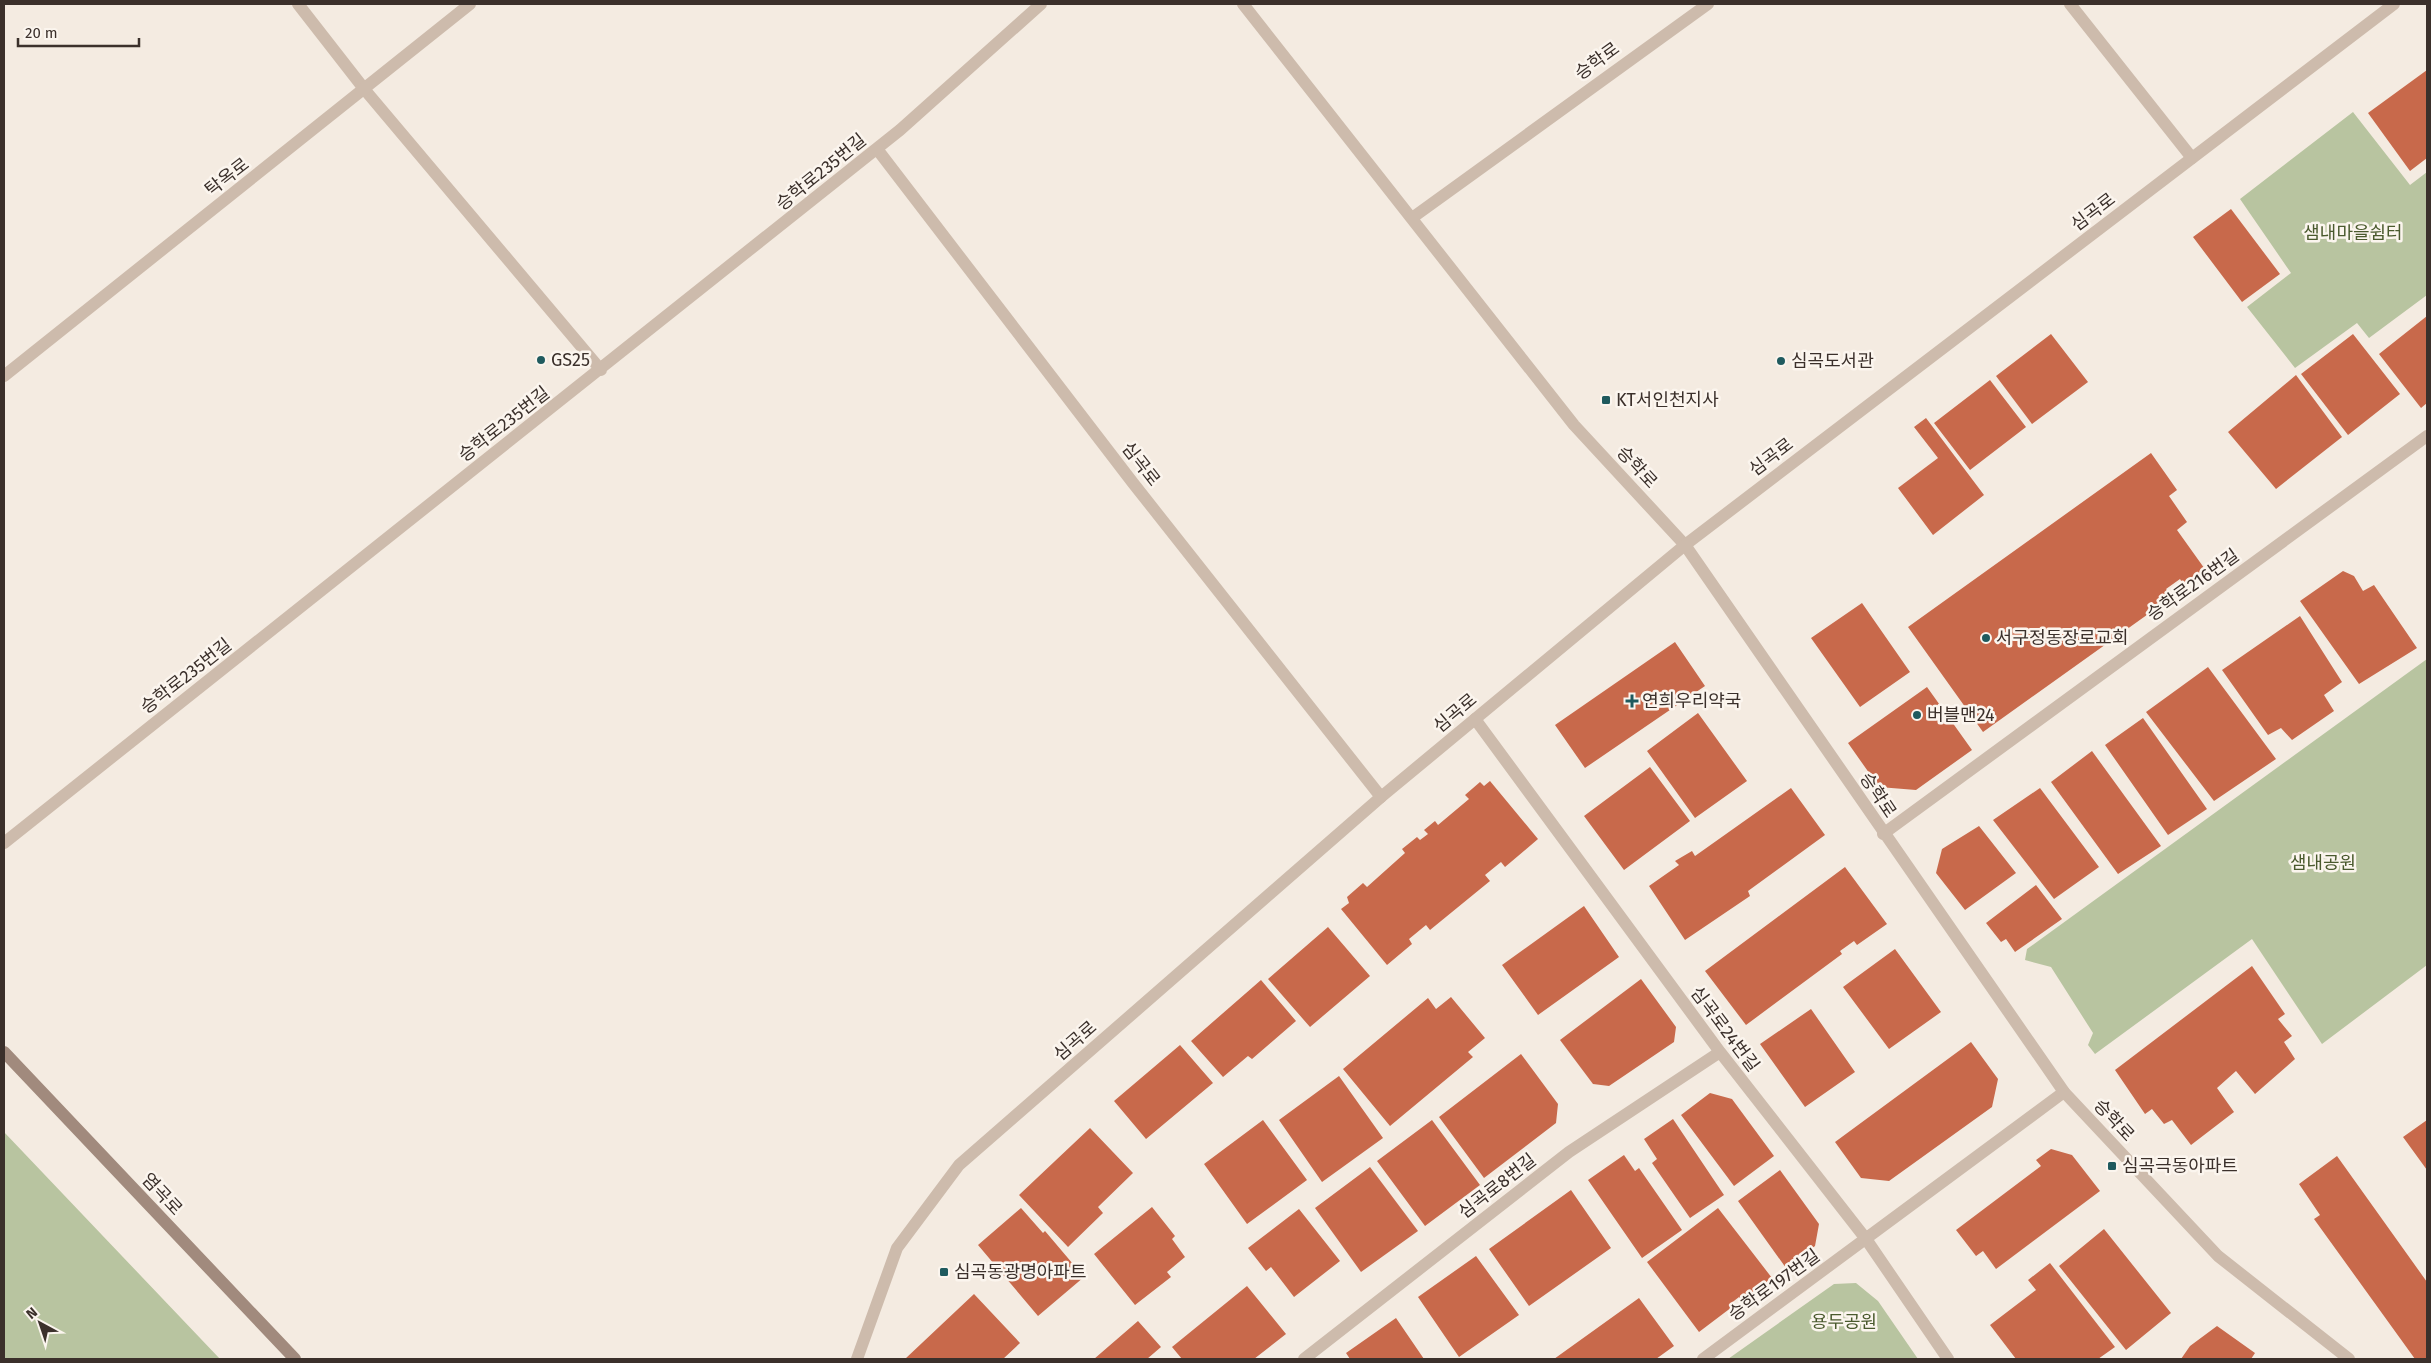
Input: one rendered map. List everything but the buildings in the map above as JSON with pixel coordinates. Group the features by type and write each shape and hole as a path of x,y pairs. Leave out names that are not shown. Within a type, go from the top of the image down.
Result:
{"main road":[{"name":"염곡로","path":"4,1052 295,1359"}],"street":[{"path":"298,4 365,90 601,370"},
{"name":"탁옥로","path":"4,376 365,90 470,4"},
{"name":"승학로235번길","path":"4,843 877,149 1040,4"},
{"name":"승학로","path":"1243,4 1574,425 1685,545 1883,834 2064,1092 2218,1256 2349,1359"},
{"name":"승학로","path":"1412,218 1708,4"},
{"path":"2070,4 2192,158"},
{"name":"심곡로","path":"857,1359 897,1248 959,1165 1381,797 1685,545 2394,4"},
{"name":"심곡로","path":"877,149 1133,483 1381,797"},
{"name":"승학로216번길","path":"1883,834 2427,436"},
{"name":"심곡로24번길","path":"1475,719 1720,1052 1866,1239 1948,1359"},
{"name":"심곡로8번길","path":"1304,1359 1569,1152 1720,1052"},
{"name":"승학로197번길","path":"1703,1359 2064,1092"}],"green space":[{"name":"샘내마을쉼터","path":"2353,112 2410,185 2427,172 2427,295 2369,338 2357,323 2295,368 2247,307 2291,273 2240,199"},
{"name":"샘내공원","path":"2427,659 2427,965 2322,1044 2252,939 2095,1054 2088,1045 2093,1033 2051,967 2025,960 2027,949"},
{"path":"4,1132 220,1359 4,1359"},
{"name":"용두공원","path":"1856,1283 1878,1301 1918,1359 1728,1359 1834,1284"}],"place":[{"name":"GS25","path":"541,360"},
{"name":"심곡도서관","path":"1781,361"},
{"name":"KT서인천지사","path":"1606,400"},
{"name":"서구정동장로교회","path":"1986,638"},
{"name":"연희우리약국","path":"1632,701"},
{"name":"버블맨24","path":"1917,715"},
{"name":"심곡극동아파트","path":"2112,1166"},
{"name":"심곡동광명아파트","path":"944,1272"}]}
